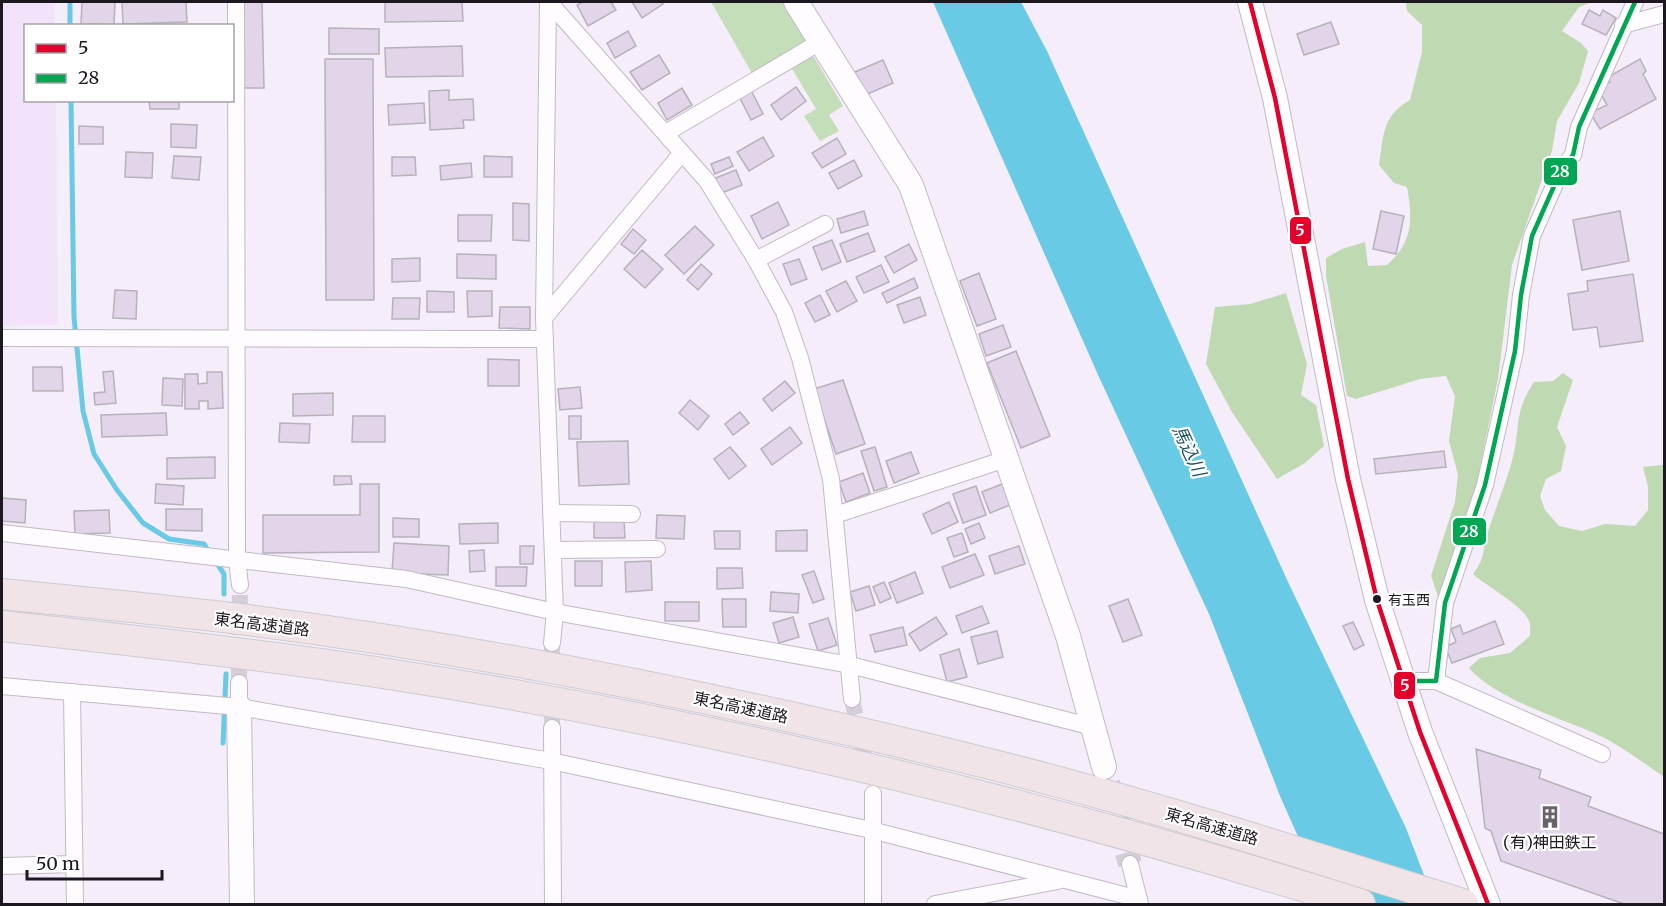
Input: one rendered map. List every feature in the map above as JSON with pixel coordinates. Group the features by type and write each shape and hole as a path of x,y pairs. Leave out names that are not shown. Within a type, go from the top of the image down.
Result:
{"highway":[{"name":"東名高速道路","path":"2,594 269,623 498,660 681,694 996,766 1243,834 1463,904"},
{"name":"東名高速道路","path":"2,626 236,652 376,672 673,725 988,796 1360,904"}],"street":[{"path":"236,2 236,337 232,560 240,585"},
{"path":"549,2 707,181 756,260 784,312 800,358 831,479 852,699"},
{"path":"549,2 544,318 555,612 552,643"},
{"path":"796,2 911,185 1068,636 1104,767"},
{"path":"1250,2 1275,98 1348,478 1377,600 1420,732 1488,904"},
{"path":"1436,681 1445,603 1485,485 1515,351 1524,272 1532,236 1563,168 1573,155 1579,127 1635,2"},
{"path":"1623,25 1665,15"},
{"path":"666,133 820,42"},
{"path":"544,318 682,153"},
{"path":"756,260 825,224"},
{"path":"2,338 545,339"},
{"path":"835,515 1006,459"},
{"path":"551,513 632,514"},
{"path":"2,533 406,579 555,612 850,665 1093,727"},
{"path":"553,550 657,549"},
{"path":"1404,681 1436,681 1602,754"},
{"path":"239,683 242,904"},
{"path":"2,686 238,707 551,760 871,830 1139,902 1130,864"},
{"path":"72,692 75,904"},
{"path":"552,728 553,904"},
{"path":"873,794 871,830 873,904"},
{"path":"2,866 74,864"},
{"path":"935,904 1063,880"}],"shaded area":[{"path":"2,2 54,2 55,24 24,24 24,102 56,102 58,325 2,326"}],"green space":[{"path":"711,2 785,2 809,42 753,75"},
{"path":"1406,2 1592,2 1579,7 1562,31 1581,43 1588,51 1579,83 1557,121 1552,151 1512,265 1498,379 1476,486 1439,599 1431,576 1455,502 1458,475 1449,441 1455,396 1446,376 1420,379 1356,399 1347,396 1326,276 1326,258 1342,249 1365,242 1368,266 1387,265 1402,248 1409,230 1410,210 1407,187 1394,183 1379,165 1389,119 1410,100 1422,52 1422,25 1407,11"},
{"path":"809,57 814,57 843,106 829,115 839,131 820,141 804,116 816,109 791,67"},
{"path":"1286,293 1307,364 1301,395 1316,405 1324,446 1305,463 1277,479 1232,412 1206,364 1215,307 1250,304"},
{"path":"1563,373 1573,380 1557,427 1566,446 1561,471 1546,479 1540,496 1545,510 1559,526 1582,531 1605,524 1635,526 1648,510 1648,487 1643,467 1664,465 1664,777 1603,737 1510,698 1480,679 1469,668 1480,658 1510,653 1530,636 1530,623 1520,609 1473,574 1482,558 1486,539 1510,468 1524,400 1534,382 1553,381"}],"water":[{"name":"馬込川","path":"933,2 1021,2 1047,51 1288,582 1406,828 1435,904 1328,904 1280,796 1209,614 1099,377"}],"building":[{"path":"82,2 115,2 114,24 81,24"},
{"path":"122,2 186,2 187,22 123,24"},
{"path":"243,2 262,2 264,88 244,88"},
{"path":"385,2 462,2 463,21 385,22"},
{"path":"583,2 611,2 616,10 588,26 577,5"},
{"path":"632,2 661,2 663,4 642,18"},
{"path":"1589,10 1600,16 1603,10 1616,18 1606,35 1582,24"},
{"path":"1331,22 1339,44 1304,55 1297,34"},
{"path":"329,28 379,29 379,54 329,54"},
{"path":"628,31 636,46 615,58 607,43"},
{"path":"462,46 463,76 386,77 385,48"},
{"path":"659,55 670,73 642,90 630,72"},
{"path":"325,59 373,59 374,300 326,300"},
{"path":"1640,59 1646,71 1643,74 1656,99 1600,129 1590,113 1607,105 1598,89 1610,82 1608,77"},
{"path":"883,60 893,83 865,95 855,72"},
{"path":"796,87 806,101 781,120 771,105"},
{"path":"682,88 692,105 667,120 658,103"},
{"path":"750,88 763,114 751,120 738,94"},
{"path":"449,90 449,100 473,99 474,120 463,120 464,128 430,130 429,91"},
{"path":"149,102 179,102 179,109 150,109"},
{"path":"424,103 425,123 389,125 388,105"},
{"path":"171,124 197,125 196,148 171,147"},
{"path":"79,126 103,127 103,144 79,144"},
{"path":"763,137 774,156 749,171 737,152"},
{"path":"837,138 846,154 822,168 812,153"},
{"path":"126,152 153,153 152,178 125,177"},
{"path":"174,156 201,157 199,180 172,178"},
{"path":"484,156 512,157 512,177 484,177"},
{"path":"392,157 415,157 416,175 392,176"},
{"path":"729,157 733,166 715,174 711,164"},
{"path":"854,160 862,176 838,189 829,173"},
{"path":"471,163 472,177 441,180 440,166"},
{"path":"736,170 742,185 719,194 713,179"},
{"path":"778,202 789,225 762,239 751,216"},
{"path":"513,203 529,204 529,241 513,240"},
{"path":"864,211 868,225 841,233 837,219"},
{"path":"1381,211 1404,216 1396,254 1373,249"},
{"path":"1620,211 1629,261 1582,270 1573,220"},
{"path":"458,215 492,215 491,241 458,241"},
{"path":"695,226 714,245 684,274 665,255"},
{"path":"633,229 646,240 634,254 621,244"},
{"path":"868,233 875,251 847,262 840,244"},
{"path":"832,240 841,262 822,270 813,247"},
{"path":"909,244 917,260 894,273 885,257"},
{"path":"642,250 663,269 645,288 624,269"},
{"path":"457,254 496,255 496,279 457,278"},
{"path":"420,258 420,281 392,282 392,259"},
{"path":"799,259 807,279 791,285 783,264"},
{"path":"701,264 712,274 698,290 687,280"},
{"path":"881,265 889,282 864,293 856,277"},
{"path":"979,273 996,319 977,326 960,281"},
{"path":"1633,274 1643,341 1600,347 1597,327 1573,330 1568,294 1588,291 1587,281"},
{"path":"914,278 918,288 887,303 882,293"},
{"path":"846,281 857,301 837,312 826,291"},
{"path":"115,290 137,291 136,319 113,318"},
{"path":"427,291 454,292 454,312 427,312"},
{"path":"467,291 492,291 492,316 468,317"},
{"path":"820,295 830,315 815,322 805,303"},
{"path":"920,297 926,315 904,323 897,305"},
{"path":"393,298 420,298 419,319 392,319"},
{"path":"500,307 530,307 530,329 499,328"},
{"path":"1003,325 1011,347 986,356 979,334"},
{"path":"1016,351 1050,436 1021,448 987,363"},
{"path":"488,359 519,360 519,386 488,386"},
{"path":"33,367 62,367 63,391 33,391"},
{"path":"113,371 116,403 95,405 94,393 105,392 103,372"},
{"path":"207,372 222,372 223,408 208,409 208,401 199,401 199,409 185,409 185,374 198,374 198,384 207,383"},
{"path":"163,378 183,379 182,406 162,405"},
{"path":"843,380 865,444 836,454 814,389"},
{"path":"785,381 795,393 772,411 763,399"},
{"path":"580,387 582,408 560,410 558,389"},
{"path":"333,393 333,415 293,416 293,394"},
{"path":"690,400 709,416 698,430 679,413"},
{"path":"740,412 749,423 733,435 725,424"},
{"path":"166,413 167,435 102,437 101,415"},
{"path":"353,416 385,416 385,442 352,442"},
{"path":"569,416 581,416 581,439 569,439"},
{"path":"280,423 310,424 309,443 279,442"},
{"path":"790,427 802,443 772,465 761,449"},
{"path":"628,441 629,484 579,486 577,442"},
{"path":"730,447 746,466 729,479 714,459"},
{"path":"875,447 887,487 874,491 861,451"},
{"path":"1444,451 1446,467 1376,474 1374,459"},
{"path":"911,452 919,473 894,483 886,461"},
{"path":"215,457 215,478 167,479 167,458"},
{"path":"863,473 870,493 846,502 839,482"},
{"path":"334,476 351,476 352,484 334,485"},
{"path":"156,484 184,486 183,505 155,503"},
{"path":"360,484 379,484 379,552 263,553 263,515 360,515"},
{"path":"1002,484 1010,505 990,513 982,492"},
{"path":"976,486 986,515 963,523 953,494"},
{"path":"2,498 26,500 25,523 2,521"},
{"path":"949,502 958,522 932,534 923,514"},
{"path":"166,509 202,509 202,531 166,530"},
{"path":"109,510 110,533 75,534 74,511"},
{"path":"657,515 685,516 684,539 656,538"},
{"path":"393,518 419,519 419,537 393,537"},
{"path":"594,520 624,520 625,538 594,538"},
{"path":"498,523 498,543 460,544 459,524"},
{"path":"979,523 985,538 971,544 965,529"},
{"path":"807,530 807,551 776,551 776,531"},
{"path":"714,531 740,531 740,549 715,549"},
{"path":"962,533 968,552 954,557 947,538"},
{"path":"394,543 449,546 448,575 392,573"},
{"path":"520,546 534,546 533,564 520,564"},
{"path":"1019,546 1025,564 995,574 989,556"},
{"path":"484,550 485,571 470,572 469,551"},
{"path":"975,554 984,575 950,588 942,567"},
{"path":"575,561 602,561 602,586 575,586"},
{"path":"651,561 652,590 626,592 625,562"},
{"path":"496,567 527,567 526,586 496,586"},
{"path":"717,568 742,568 743,588 717,589"},
{"path":"814,571 824,599 813,603 802,575"},
{"path":"915,572 923,593 897,603 889,583"},
{"path":"884,582 891,598 880,603 873,587"},
{"path":"869,586 875,605 856,611 850,592"},
{"path":"771,592 799,594 798,613 770,611"},
{"path":"722,599 746,599 746,627 723,627"},
{"path":"1128,599 1142,635 1123,642 1109,606"},
{"path":"665,602 699,602 699,621 665,621"},
{"path":"982,606 989,623 962,633 956,616"},
{"path":"793,617 799,637 779,643 773,623"},
{"path":"936,617 947,634 920,651 909,634"},
{"path":"828,618 837,645 818,651 809,624"},
{"path":"1495,621 1504,644 1452,663 1445,647 1456,642 1451,629 1460,625 1463,634"},
{"path":"1353,622 1364,645 1354,650 1343,626"},
{"path":"903,627 907,645 875,652 870,635"},
{"path":"997,631 1003,657 978,664 971,637"},
{"path":"959,649 967,677 947,682 940,655"},
{"name":"(有)神田鉄工","path":"1476,749 1541,770 1539,778 1591,797 1588,806 1664,834 1664,904 1624,904 1501,861 1491,831 1485,828"}],"waterway":[{"path":"70,2 70,24"},
{"path":"71,102 74,317 83,411 94,454 117,490 143,523 169,539 204,544 209,552"},
{"path":"216,562 224,574 224,594"},
{"path":"223,743 226,674"}],"tunnel":[{"path":"239,683 240,585"},
{"path":"552,643 552,728"},
{"path":"852,699 868,774"},
{"path":"1108,783 1130,864"}],"transit line":[{"name":"5","path":"1250,2 1275,98 1348,479 1377,600 1420,732 1488,904"},
{"name":"28","path":"1404,681 1436,681 1445,603 1485,485 1515,351 1521,295 1532,236 1562,168 1573,155 1579,127 1635,2"}],"place":[{"name":"有玉西","path":"1377,599"},
{"name":"(有)神田鉄工","path":"1550,817"}]}
